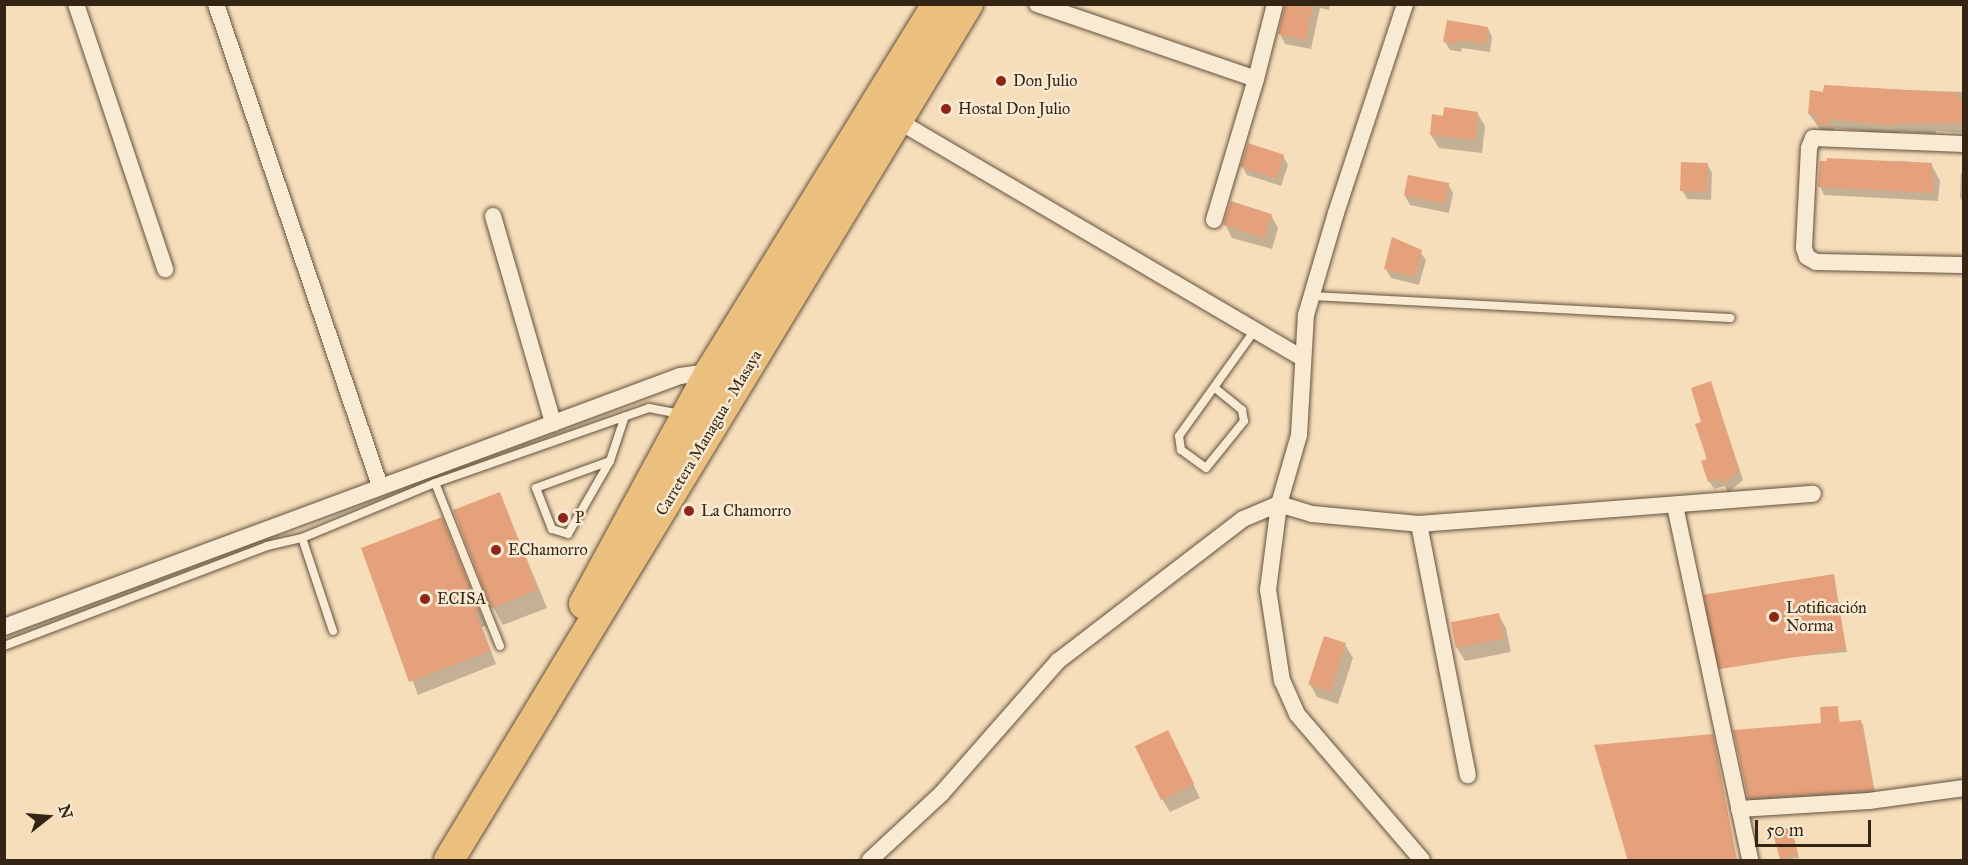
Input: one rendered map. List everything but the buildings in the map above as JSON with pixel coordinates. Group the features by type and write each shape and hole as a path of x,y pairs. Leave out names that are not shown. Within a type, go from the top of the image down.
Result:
{"highway":[{"name":"Carretera Managua - Masaya","path":"426,861 579,613 710,372 937,4"},
{"name":"Carretera Managua - Masaya","path":"448,861 900,122 968,4"}],"street":[{"path":"76,4 165,269"},
{"path":"216,4 380,486"},
{"path":"1037,4 1256,79"},
{"path":"1214,220 1256,79 1275,4"},
{"path":"1405,4 1312,296 1302,358 1299,435 1279,504 1268,590 1282,681 1297,714 1422,861"},
{"path":"900,122 1302,358"},
{"path":"1964,144 1813,138 1809,148 1804,248 1807,257 1816,262 1964,265"},
{"path":"493,216 553,423"},
{"path":"4,627 680,376 710,372"},
{"path":"870,861 942,793 1058,661 1243,519 1279,504 1312,514 1419,524 1813,494"},
{"path":"1675,506 1750,861"},
{"path":"1419,524 1468,775"},
{"path":"1739,809 1869,801 1964,788"}],"lane":[{"path":"1312,296 1730,318"},
{"path":"1215,388 1242,410 1244,421 1206,468 1181,450 1179,436 1255,330"},
{"path":"4,646 267,546 302,538 435,483 625,416 649,408 686,416"},
{"path":"610,461 536,488 552,529 568,534 610,461 625,416"},
{"path":"435,483 500,646"},
{"path":"302,538 333,631"}],"place":[{"name":"Don Julio","path":"1001,81"},
{"name":"Hostal Don Julio","path":"946,109"},
{"name":"La Chamorro","path":"689,511"},
{"name":"P","path":"563,518"},
{"name":"EChamorro","path":"496,550"},
{"name":"ECISA","path":"425,599"},
{"name":"Lotificación Norma","path":"1774,617"}]}
